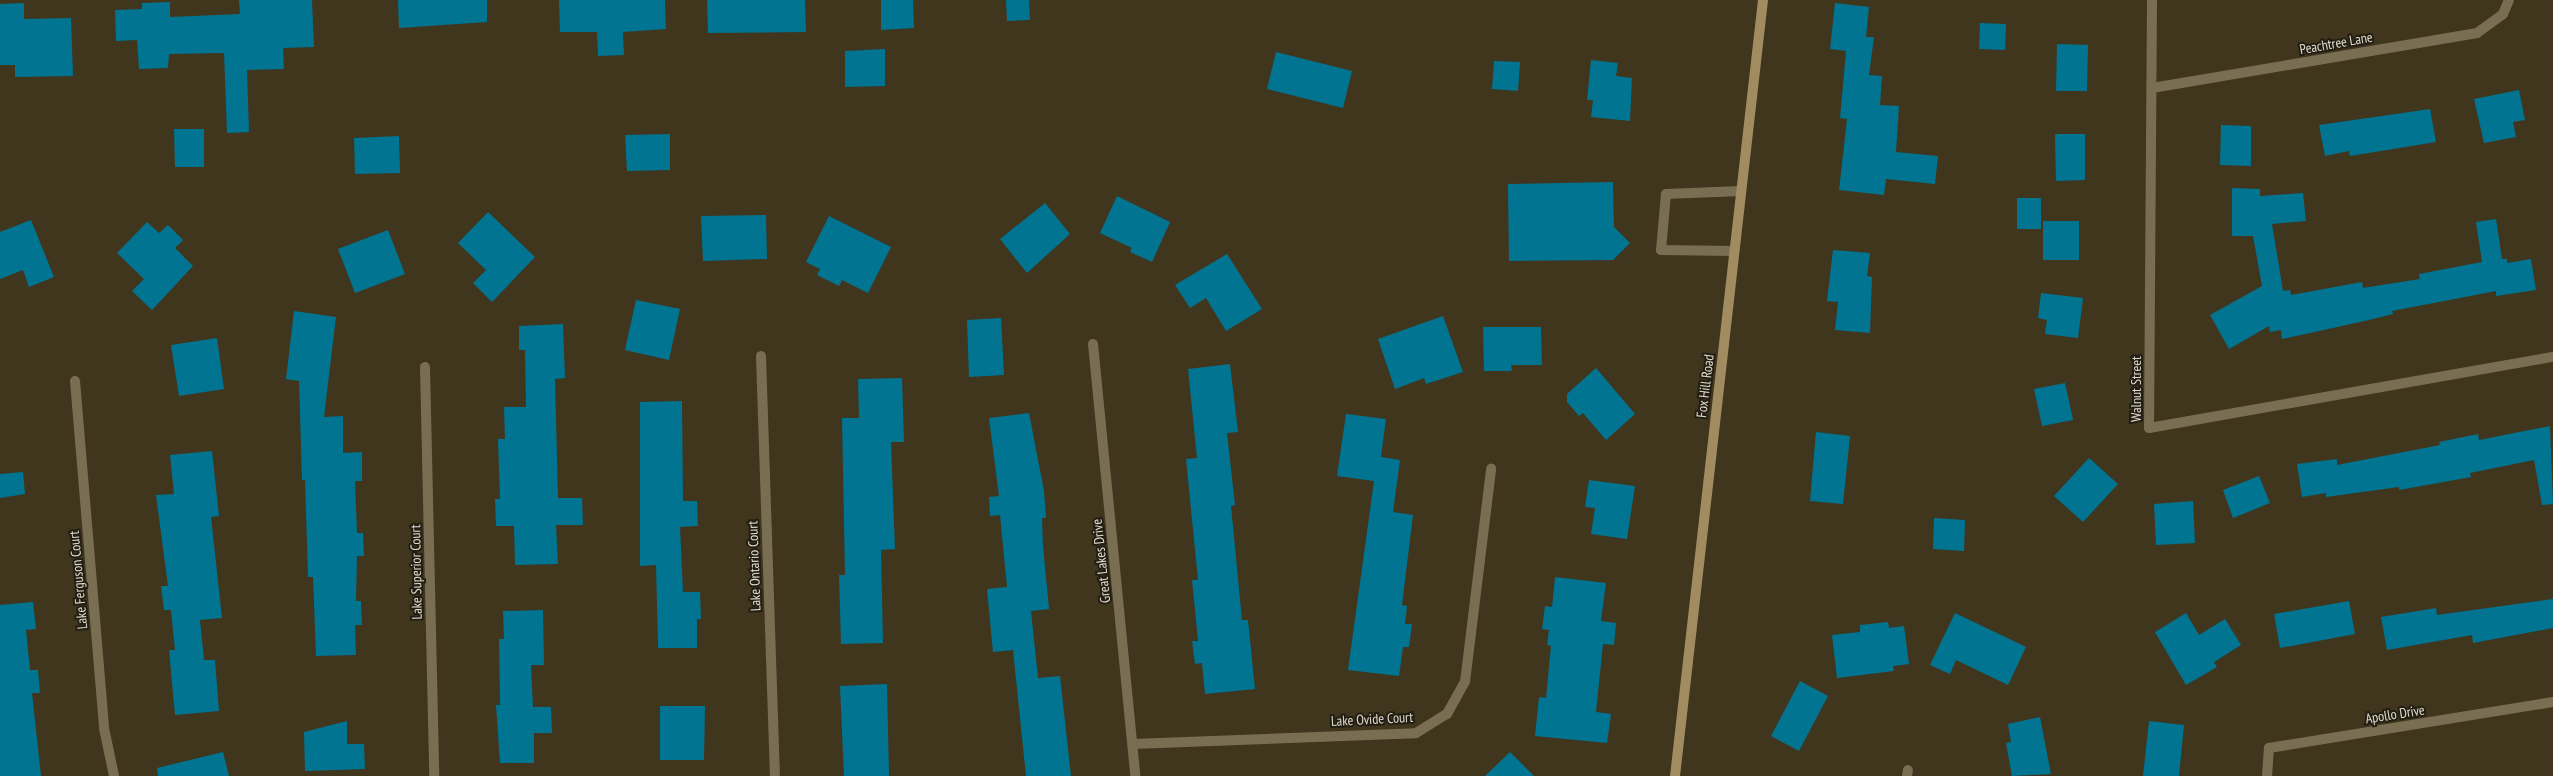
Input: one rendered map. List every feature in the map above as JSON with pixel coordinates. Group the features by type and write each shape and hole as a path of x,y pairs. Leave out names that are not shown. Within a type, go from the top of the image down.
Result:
{"main road":[{"name":"Fox Hill Road","path":"1674,776 1763,0"}],"street":[{"name":"Walnut Street","path":"2152,0 2149,428 2553,357"},
{"name":"Peachtree Lane","path":"2152,88 2477,33 2503,14 2509,0"},
{"path":"1734,251 1661,250 1666,194 1741,191"},
{"name":"Great Lakes Drive","path":"1093,344 1135,776"},
{"name":"Lake Ontario Court","path":"761,356 775,776"},
{"name":"Lake Superior Court","path":"425,367 434,776"},
{"name":"Lake Ferguson Court","path":"75,381 104,728 114,776"},
{"name":"Lake Ovide Court","path":"1133,744 1416,733 1447,714 1464,682 1491,469"},
{"name":"Apollo Drive","path":"2267,776 2269,748 2553,702"}],"building":[{"path":"239,0 312,0 314,47 283,48 284,69 247,70 249,132 227,133 224,53 169,54 168,68 139,69 137,40 116,41 115,10 142,9 142,3 170,2 170,17 240,14"},
{"path":"398,0 487,0 487,22 399,28"},
{"path":"559,0 665,0 666,29 623,32 624,55 598,56 597,32 560,32"},
{"path":"707,0 805,0 806,32 708,33"},
{"path":"881,0 913,0 914,28 881,30"},
{"path":"1006,0 1029,0 1030,20 1007,21"},
{"path":"24,3 24,19 71,18 73,76 15,77 15,65 0,65 0,4"},
{"path":"1835,3 1869,7 1866,37 1874,37 1869,75 1882,76 1880,105 1899,106 1896,152 1938,156 1935,184 1886,179 1884,195 1839,190 1847,119 1840,118 1846,51 1830,49"},
{"path":"1980,23 2006,24 2005,50 1979,49"},
{"path":"2057,44 2088,45 2087,91 2056,91"},
{"path":"885,49 885,86 845,87 845,51"},
{"path":"1276,52 1352,71 1343,108 1267,89"},
{"path":"1591,60 1618,63 1616,76 1632,78 1630,121 1591,117 1593,100 1587,100"},
{"path":"1494,61 1520,62 1518,91 1492,89"},
{"path":"2519,90 2525,120 2513,122 2516,137 2484,143 2474,99"},
{"path":"2430,109 2436,142 2350,156 2349,151 2325,156 2319,125"},
{"path":"2221,125 2251,126 2251,166 2220,165"},
{"path":"174,129 204,129 204,167 175,167"},
{"path":"670,134 670,170 627,171 625,135"},
{"path":"2055,134 2085,134 2085,180 2056,181"},
{"path":"399,136 400,173 355,174 354,138"},
{"path":"1613,182 1614,227 1630,243 1613,260 1509,261 1508,184"},
{"path":"2232,188 2260,189 2260,196 2303,193 2306,221 2272,224 2283,291 2290,290 2291,295 2362,282 2363,288 2420,279 2419,274 2482,262 2476,222 2496,219 2502,259 2507,259 2507,263 2531,259 2536,290 2496,296 2496,291 2392,311 2393,314 2282,339 2281,330 2270,332 2269,326 2229,349 2210,315 2262,286 2253,236 2232,236"},
{"path":"1117,196 1170,222 1152,262 1130,252 1132,248 1100,233"},
{"path":"2017,198 2041,198 2041,229 2017,229"},
{"path":"1045,203 1070,234 1027,273 1000,239"},
{"path":"488,212 535,257 492,302 473,283 486,270 458,243"},
{"path":"766,215 767,259 703,261 701,216"},
{"path":"829,216 891,247 868,293 842,280 839,286 817,275 820,269 806,262"},
{"path":"31,220 54,277 29,287 23,270 0,279 0,232"},
{"path":"2043,221 2079,221 2079,260 2043,260"},
{"path":"147,222 159,233 168,225 183,240 175,248 193,266 152,310 132,291 144,279 117,253"},
{"path":"388,230 405,274 355,293 338,249"},
{"path":"1833,250 1870,253 1867,276 1872,277 1870,333 1835,330 1838,302 1827,301"},
{"path":"1227,254 1262,309 1226,331 1206,298 1190,308 1175,285"},
{"path":"2041,293 2083,298 2078,338 2045,334 2047,320 2038,318"},
{"path":"636,300 680,309 669,360 625,350"},
{"path":"294,311 336,317 324,417 343,416 343,453 362,452 362,481 355,481 357,533 363,533 364,556 357,556 356,601 361,601 362,625 355,625 356,655 316,656 313,577 308,577 305,480 302,480 299,381 286,379"},
{"path":"1443,316 1463,372 1426,384 1424,378 1395,389 1378,339"},
{"path":"1001,318 1004,375 969,377 967,320"},
{"path":"563,324 565,378 555,379 558,498 582,498 583,525 556,525 558,564 515,565 514,526 496,526 495,499 500,499 498,439 505,439 504,407 526,407 525,350 519,350 519,326"},
{"path":"1483,327 1541,327 1542,365 1511,365 1512,371 1484,371"},
{"path":"217,338 224,389 179,396 171,345"},
{"path":"1230,364 1238,432 1227,433 1235,505 1231,506 1242,620 1248,620 1255,689 1205,694 1202,663 1195,664 1192,641 1198,641 1192,580 1198,580 1186,459 1197,458 1188,369"},
{"path":"1596,368 1635,414 1606,440 1583,413 1579,416 1567,402 1567,394"},
{"path":"902,378 904,442 891,442 895,549 881,550 883,643 841,644 839,575 845,575 842,418 859,418 858,379"},
{"path":"2065,383 2073,420 2042,426 2034,389"},
{"path":"682,401 683,501 697,501 698,526 680,527 683,592 700,592 701,619 697,619 697,648 658,648 656,565 640,566 640,402"},
{"path":"1029,413 1044,491 1046,518 1042,518 1049,609 1031,611 1038,678 1060,676 1071,776 1026,776 1013,650 993,652 987,589 1007,587 1000,515 990,516 989,497 999,496 989,418"},
{"path":"1346,414 1386,419 1381,457 1400,460 1393,512 1413,515 1402,605 1407,606 1405,624 1412,624 1409,647 1403,647 1399,676 1348,670 1374,481 1337,476"},
{"path":"2550,426 2553,504 2542,505 2534,460 2470,473 2471,477 2399,490 2399,487 2326,497 2326,493 2302,497 2297,464 2337,459 2337,465 2440,445 2439,442 2478,434 2479,440"},
{"path":"1816,432 1850,436 1843,504 1810,501"},
{"path":"212,451 219,516 211,517 222,618 200,620 204,660 215,660 219,711 175,715 169,650 175,650 171,610 164,610 161,586 168,586 156,495 174,494 170,455"},
{"path":"2089,458 2118,484 2083,522 2054,496"},
{"path":"23,472 25,494 0,498 0,474"},
{"path":"2259,476 2270,503 2233,518 2223,490"},
{"path":"1589,480 1635,486 1627,539 1591,534 1595,508 1585,507"},
{"path":"2193,501 2195,543 2156,545 2154,504"},
{"path":"1934,518 1965,520 1964,551 1933,549"},
{"path":"1555,577 1606,583 1601,621 1616,623 1614,645 1603,644 1596,712 1611,714 1607,743 1535,736 1539,697 1546,698 1551,646 1547,645 1549,630 1542,629 1545,606 1552,607"},
{"path":"2553,599 2553,628 2473,643 2472,635 2387,650 2381,617 2436,608 2437,615"},
{"path":"2349,601 2355,634 2280,648 2274,614"},
{"path":"33,602 36,629 26,630 30,670 38,670 40,693 32,693 41,776 0,776 0,605"},
{"path":"543,610 544,665 531,665 533,707 551,707 552,733 534,733 534,763 500,763 496,705 500,705 499,639 504,639 503,611"},
{"path":"1955,613 2026,647 2008,685 1956,660 1950,674 1930,665"},
{"path":"2186,613 2199,635 2225,619 2241,645 2214,662 2217,667 2186,685 2155,632"},
{"path":"1888,622 1889,628 1904,626 1909,664 1893,666 1894,671 1837,678 1832,635 1860,632 1860,625"},
{"path":"1800,681 1828,696 1799,751 1771,736"},
{"path":"887,684 889,776 844,776 840,686"},
{"path":"660,706 705,706 704,760 660,760"},
{"path":"2040,717 2051,774 2012,776 2006,743 2011,742 2008,724"},
{"path":"347,721 347,744 364,744 365,769 305,771 304,732"},
{"path":"2149,721 2184,725 2179,776 2143,776"},
{"path":"223,752 229,776 158,776 157,768"},
{"path":"1510,752 1534,776 1485,776"}]}
